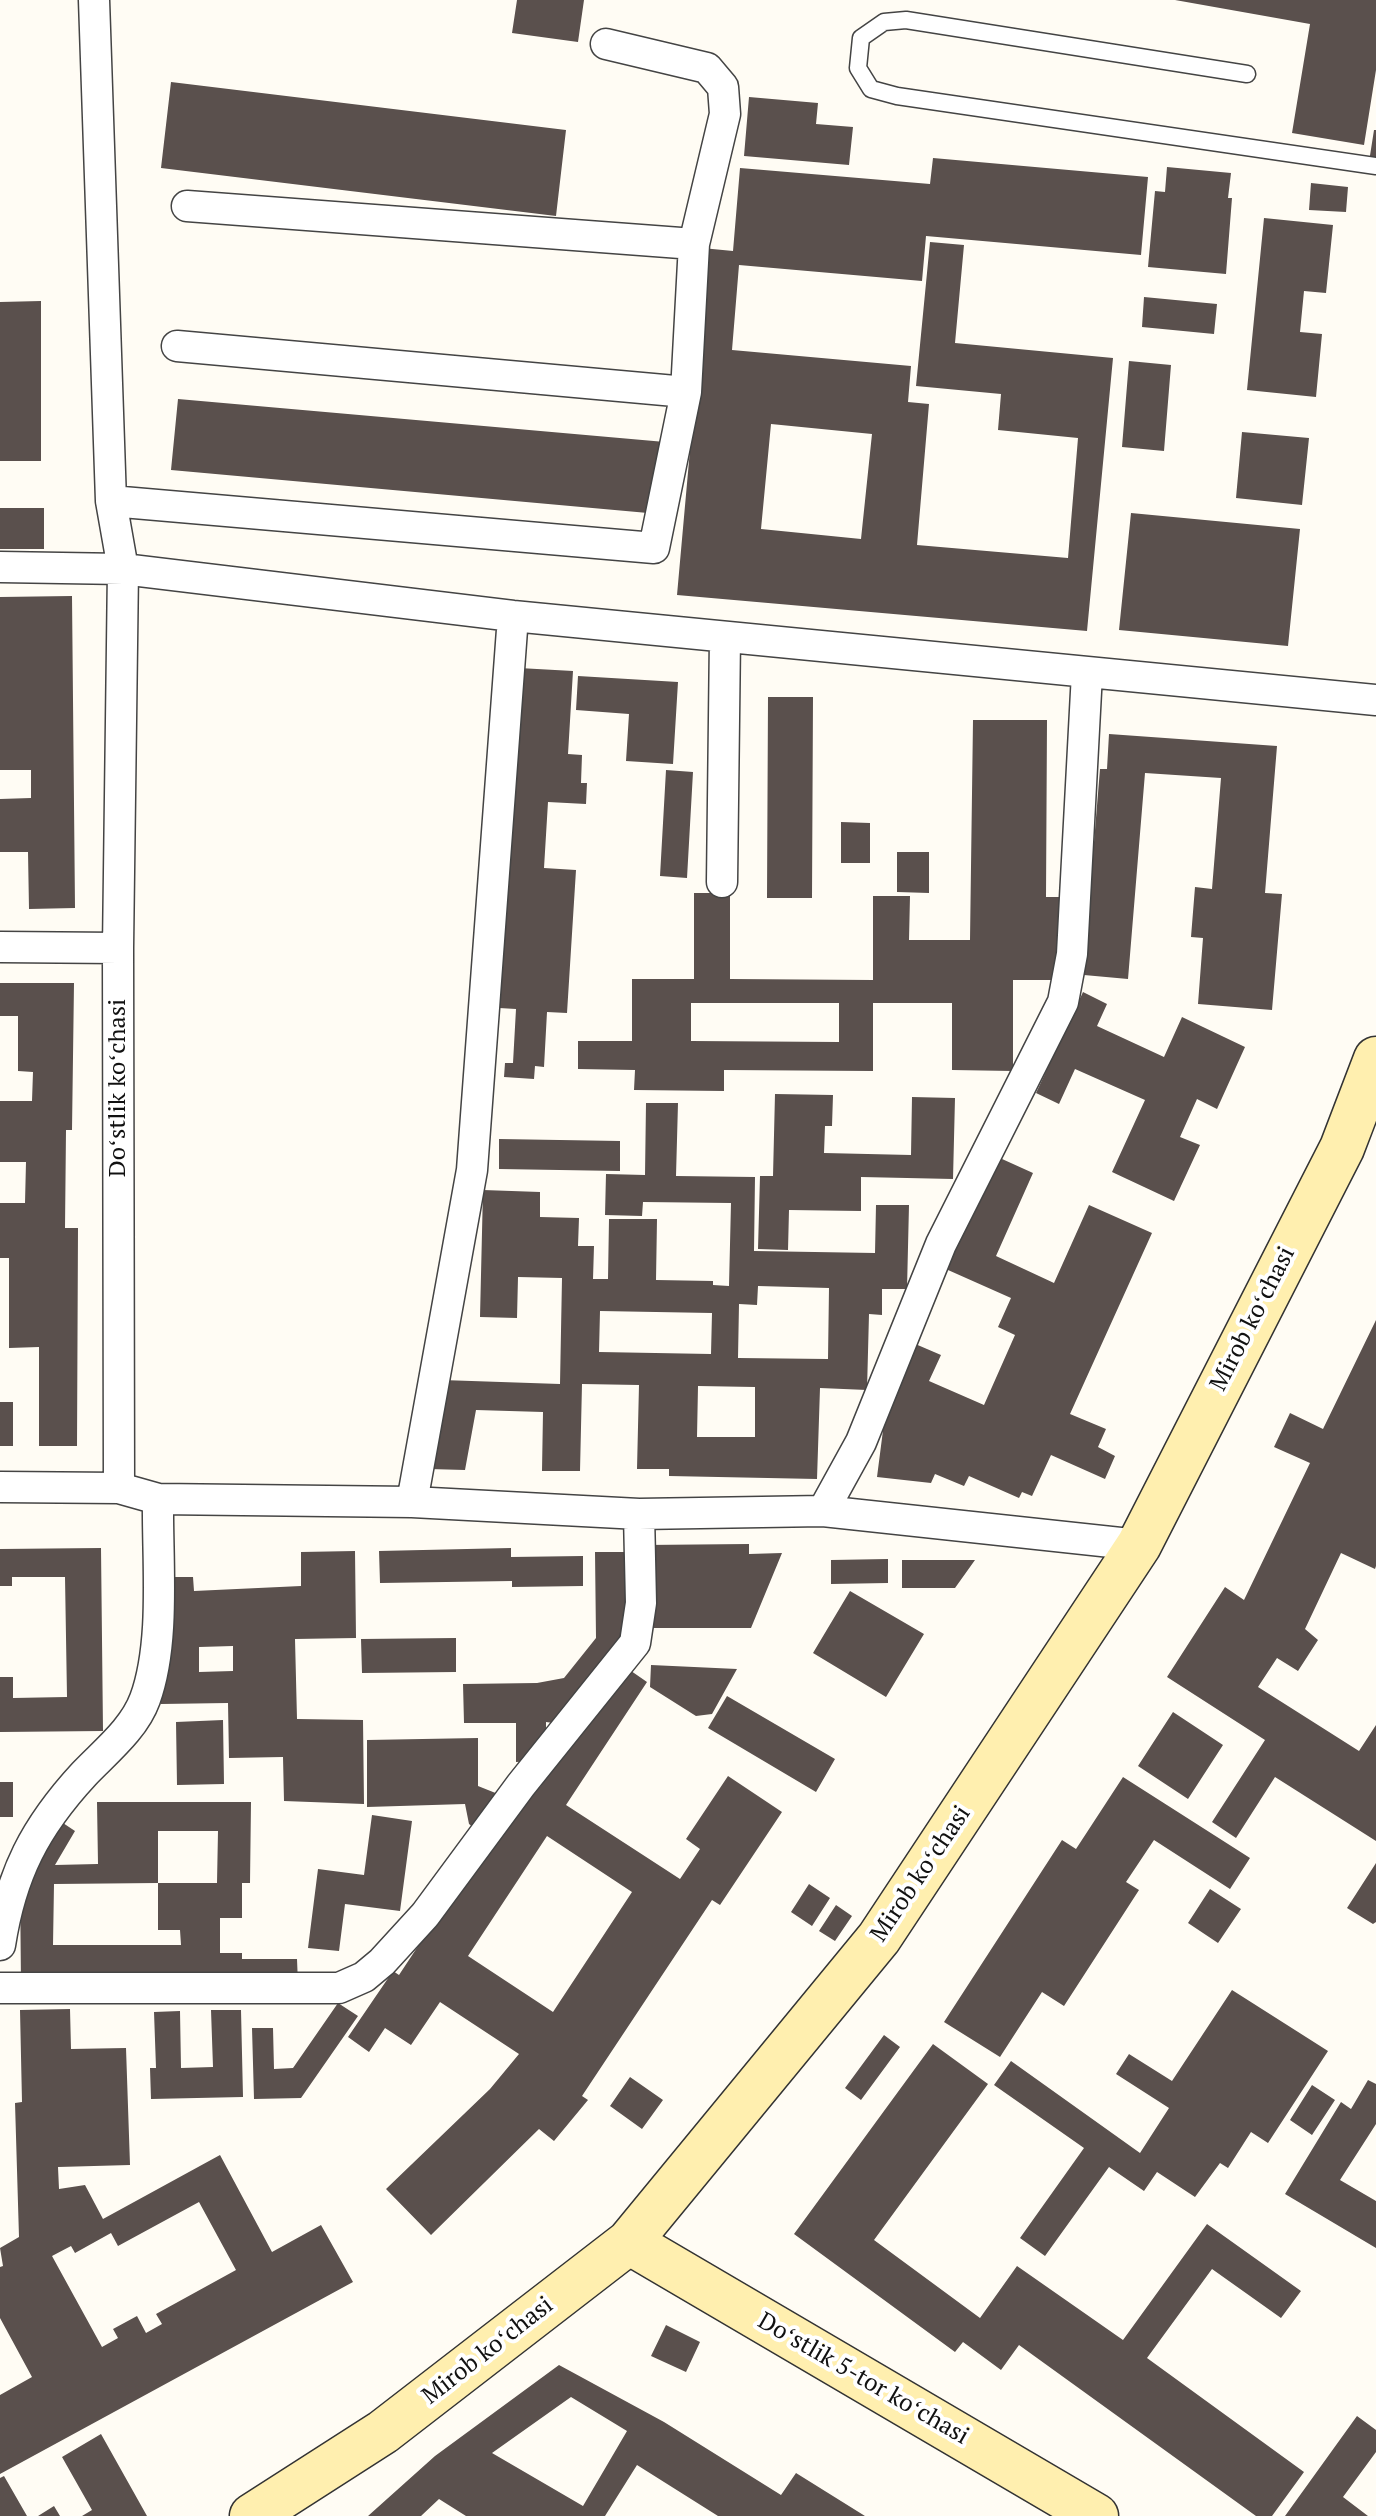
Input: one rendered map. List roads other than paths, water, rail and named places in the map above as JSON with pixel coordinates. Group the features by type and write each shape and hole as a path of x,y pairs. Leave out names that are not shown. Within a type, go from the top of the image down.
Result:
{"street":[{"name":"Doʻstlik koʻchasi","path":"94,0 111,501 123,569 118,948 119,1488"},
{"path":"111,501 646,550 654,548 686,392 694,244 725,114 723,87 707,68 606,44"},
{"path":"187,206 694,244"},
{"path":"177,346 686,392"},
{"path":"0,567 123,569 513,616 1376,700"},
{"path":"412,1502 472,1170 513,616"},
{"path":"722,882 725,637"},
{"path":"823,1511 861,1442 947,1231 1063,1002 1072,954 1087,673"},
{"path":"0,947 118,948"},
{"name":"Mirob koʻchasi","path":"252,2516 383,2432 629,2242 879,1938 1139,1545 1342,1148 1376,1059"},
{"path":"0,1487 119,1488 158,1499 412,1502 639,1514 823,1511 1139,1545"},
{"path":"0,1945 13,1882 25,1854 62,1799 131,1724 145,1700 156,1632 158,1499"},
{"path":"0,1988 339,1988 364,1977 425,1915 521,1785 635,1643 641,1603 639,1514"},
{"name":"Doʻstlik 5-tor koʻchasi","path":"629,2242 1096,2516"}],"lane":[{"path":"1247,74 906,20 884,22 861,38 858,68 871,89 897,96 1376,166"}]}
